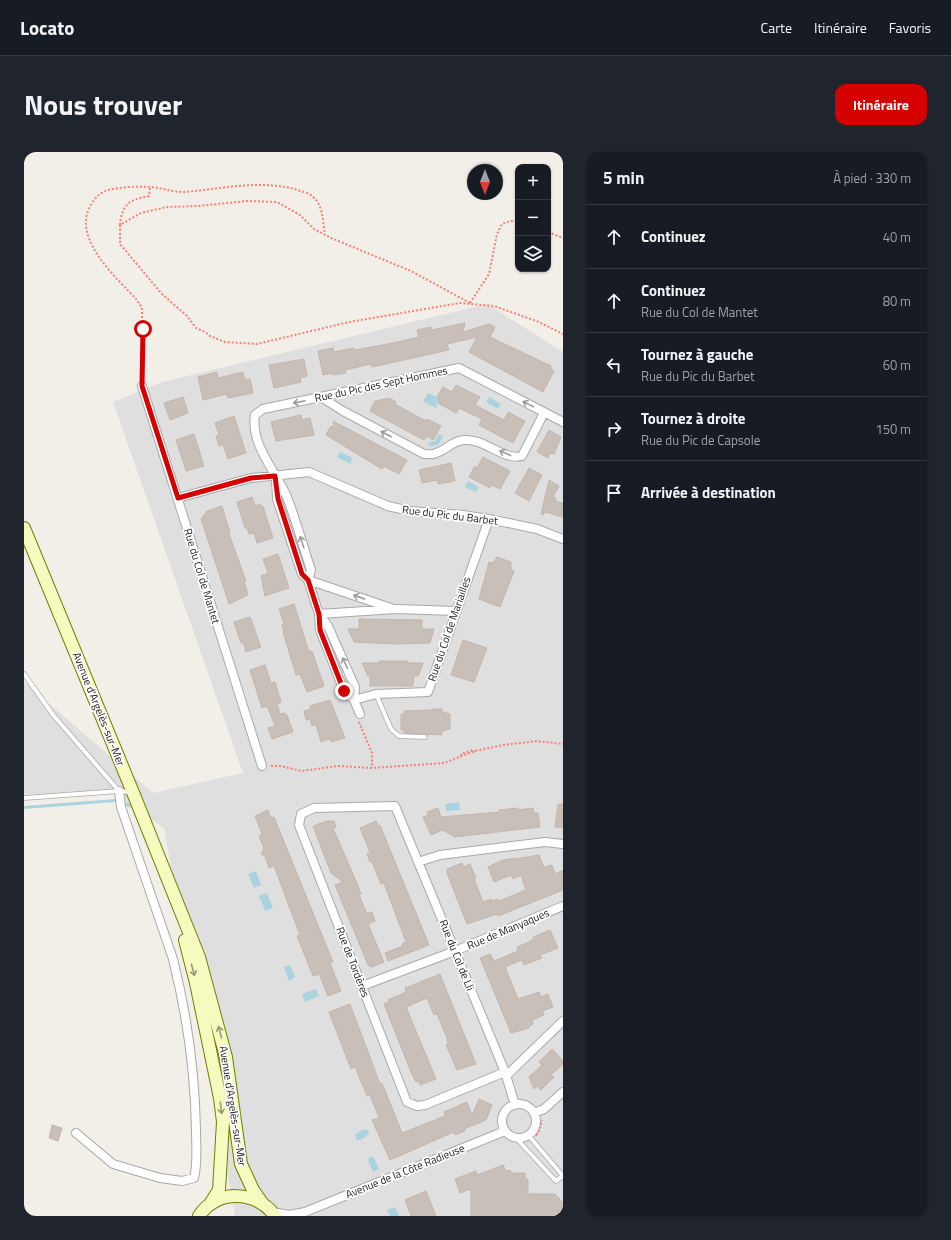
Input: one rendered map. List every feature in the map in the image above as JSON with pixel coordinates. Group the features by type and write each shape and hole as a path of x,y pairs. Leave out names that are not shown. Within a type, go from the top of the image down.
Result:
{"main road":[{"name":"Avenue d'Argelès-sur-Mer","path":"24,528 133,792 199,957 226,1057 241,1164 253,1190 262,1203"},
{"name":"Avenue d'Argelès-sur-Mer","path":"172,891 196,983 221,1104 223,1122 219,1190 210,1204"},
{"path":"199,1216 210,1204 222,1198 236,1196 250,1198 262,1203 273,1214"}],"street":[{"name":"Rue du Pic des Sept Hommes","path":"275,476 265,458 254,424 255,415 263,409 459,368 563,422"},
{"name":"Rue du Col de Mantet","path":"142,386 262,766"},
{"path":"321,397 342,411 424,454 436,454 450,444 464,440 483,442 509,456 522,456 544,413"},
{"name":"Rue du Pic du Barbet","path":"178,498 251,478 309,472 388,506 410,511 462,515 489,519 537,529 563,539"},
{"path":"275,476 278,499 302,574 308,580 396,609"},
{"name":"Rue du Col de Mariailles","path":"354,700 376,694 428,692 455,611 489,519"},
{"path":"308,580 319,614 320,630 344,691 354,700 360,714"},
{"path":"319,614 396,609 455,611"},
{"path":"76,1133 113,1164 160,1178 182,1181 194,1178 197,1168 192,1062 178,979 173,959 121,807 119,791"},
{"name":"Rue du Col de Lli","path":"396,806 505,1074 516,1105"},
{"name":"Rue de Tordères","path":"396,806 314,808 301,814 299,825 407,1102 417,1106 425,1105 505,1074"},
{"path":"418,862 440,855 545,842 563,844"},
{"name":"Rue de Manyaques","path":"362,986 563,906"},
{"path":"505,1074 563,1021"},
{"path":"534,1113 544,1108 563,1092"},
{"path":"516,1105 526,1106 534,1113 536,1118 535,1128 529,1136 516,1138 505,1131 503,1126 503,1115 510,1107 516,1105"},
{"name":"Avenue de la Côte Radieuse","path":"273,1214 303,1214 505,1131"}],"lane":[{"path":"24,674 54,716 119,791"},
{"path":"376,694 391,729 399,736 426,737"},
{"path":"24,798 119,791 133,792"},
{"path":"516,1138 556,1181 563,1176 529,1136"}],"path":[{"path":"142,386 142,308 94,249 88,234 88,215 94,200 107,191 150,187 178,192 254,185 280,186 308,193 320,203 325,234"},
{"path":"150,187 149,196 133,200 127,204 120,215 120,244 161,293 187,316 196,328 225,342 258,344 386,314 440,305 470,303 499,307 539,322 563,334"},
{"path":"120,225 141,213 158,208 256,201 277,202 300,215 314,229 345,244 411,271 470,303"},
{"path":"470,303 489,274 497,234 502,224 515,221"},
{"path":"551,233 563,238"},
{"path":"360,714 359,725 365,733 372,753 372,768"},
{"path":"262,766 281,766 301,771 338,766 372,768 444,763 461,756 461,754 473,750 475,751 503,745 537,741 563,744"}],"shaded area":[{"path":"487,304 563,352 563,1216 235,1216 164,828 109,790 24,795 24,682 153,793 243,773 113,402 162,382"}],"water":[{"path":"428,393 439,398 436,408 423,401"},
{"path":"489,397 501,404 498,409 486,402"},
{"path":"438,434 443,436 439,444 430,447 428,443 435,441"},
{"path":"340,452 353,458 350,464 337,457"},
{"path":"468,481 479,487 476,492 465,487"},
{"path":"116,799 130,804 131,808 115,802 24,809 24,806"},
{"path":"459,802 460,810 446,811 445,804"},
{"path":"256,871 261,885 254,888 248,874"},
{"path":"267,893 273,908 265,911 259,896"},
{"path":"290,965 295,977 289,981 284,967"},
{"path":"316,989 319,996 305,1002 302,994"},
{"path":"365,1129 369,1131 368,1135 362,1139 356,1140 355,1134"},
{"path":"370,1157 374,1158 379,1169 373,1172 368,1160"},
{"path":"395,1207 399,1216 390,1216 387,1210"}],"building":[{"path":"465,323 463,332 489,324 495,327 490,337 551,366 550,369 554,371 543,392 469,352 477,337 447,344 449,350 372,367 371,364 345,370 346,373 323,375 318,351 333,348 334,352 354,348 355,350 393,343 419,337 417,330 431,327 432,330"},
{"path":"304,359 307,376 300,378 301,382 274,388 269,365"},
{"path":"217,372 218,378 243,372 245,380 250,379 253,393 228,398 227,394 203,400 198,377"},
{"path":"456,385 480,397 475,405 504,420 508,412 525,421 513,443 479,425 482,419 459,408 456,413 438,403 439,398 437,397 443,387 452,392"},
{"path":"183,397 188,413 170,420 164,403"},
{"path":"390,398 396,402 395,404 422,419 427,421 427,419 441,426 433,440 427,436 424,440 370,411 375,401"},
{"path":"301,415 302,420 310,418 314,435 276,441 271,422"},
{"path":"234,416 246,453 228,459 223,444 219,446 216,436 219,435 215,423"},
{"path":"333,421 407,460 399,474 384,466 382,469 326,435 330,427 334,426"},
{"path":"549,430 561,437 554,454 550,453 548,458 537,452"},
{"path":"194,434 204,466 186,471 176,440"},
{"path":"483,457 510,471 500,489 491,485 490,488 469,477 475,466 477,468"},
{"path":"451,463 455,481 438,484 437,480 422,483 419,470"},
{"path":"529,468 542,475 529,501 515,493"},
{"path":"549,480 559,486 553,497 556,498 555,501 563,503 563,517 545,512 543,515 541,514"},
{"path":"252,497 255,506 260,504 261,507 263,506 273,538 257,543 254,533 249,534 247,528 245,528 237,502"},
{"path":"222,506 230,533 229,534 246,581 244,581 248,595 229,604 201,519 207,511"},
{"path":"278,554 289,588 265,596 261,576 268,573 263,559"},
{"path":"497,557 511,562 511,570 514,571 500,607 479,599 489,562 493,563"},
{"path":"294,604 309,652 312,651 324,686 307,692 300,674 296,675 283,632 282,624 284,624 279,609"},
{"path":"250,617 261,647 246,652 243,642 241,643 234,622"},
{"path":"359,619 422,620 422,629 434,629 430,643 397,644 354,642 348,629 359,629"},
{"path":"463,640 487,648 474,682 451,675"},
{"path":"379,661 408,661 408,663 423,663 418,676 414,676 413,686 370,686 370,676 368,676 362,663 379,663"},
{"path":"265,665 271,683 275,682 281,702 277,704 280,714 285,713 286,716 287,715 293,732 272,739 268,728 275,726 267,706 262,708 250,670"},
{"path":"330,700 345,738 331,742 330,739 321,742 316,724 312,726 310,719 306,720 304,711 311,709 310,706"},
{"path":"442,709 442,712 450,714 450,729 442,731 442,735 404,733 404,730 401,730 401,714 404,714 404,711"},
{"path":"558,804 563,804 563,828 555,827"},
{"path":"438,808 441,817 499,812 499,810 518,808 518,810 533,808 534,813 538,813 540,827 455,837 443,830 431,835 423,817 428,815 427,812"},
{"path":"268,810 271,818 274,817 333,962 330,963 341,991 328,996 319,974 313,976 297,936 300,935 274,866 269,868 265,856 261,854 264,848 259,836 262,834 255,816"},
{"path":"327,821 334,821 336,827 333,828 358,886 361,894 359,895 367,914 372,912 375,921 368,924 384,962 372,967 368,965 335,885 343,882 331,873 313,826"},
{"path":"376,821 378,826 380,825 429,945 388,961 385,953 403,946 402,944 406,942 384,883 381,884 372,862 370,862 367,854 370,852 360,828"},
{"path":"539,855 545,870 545,867 552,865 555,874 563,870 563,890 498,916 497,914 467,924 447,873 447,869 462,863 463,867 470,864 483,902 491,899 492,901 498,899 499,901 526,890 521,875 513,879 511,875 494,882 488,867 505,859"},
{"path":"550,930 558,948 540,955 542,958 524,965 522,960 505,967 518,999 539,992 541,997 548,994 553,1007 542,1011 544,1015 532,1020 533,1024 529,1026 529,1028 511,1033 480,958 490,954 494,961 518,951 517,947 534,939 533,937"},
{"path":"440,974 476,1064 457,1070 446,1045 448,1044 447,1038 437,1014 434,1015 427,998 406,1007 436,1079 420,1085 419,1081 416,1082 411,1072 384,1004 389,1002 388,1000 406,992 405,988"},
{"path":"350,1004 380,1084 382,1083 402,1133 445,1116 444,1112 467,1102 472,1115 479,1099 492,1105 486,1120 464,1129 465,1131 455,1135 454,1132 390,1160 372,1120 379,1118 370,1095 367,1096 355,1067 351,1069 329,1012"},
{"path":"552,1049 563,1061 563,1064 551,1075 554,1077 541,1090 537,1086 534,1089 529,1077 542,1065 539,1062"},
{"path":"52,1125 62,1128 58,1141 49,1138"},
{"path":"503,1165 506,1171 510,1170 512,1173 525,1173 525,1179 528,1179 528,1194 555,1194 563,1203 563,1216 471,1216 471,1189 460,1193 455,1179 476,1171 477,1175"},
{"path":"426,1191 436,1216 411,1216 405,1200"}],"route":[{"path":"143,329 141,373 142,386 178,498 251,478 275,476 278,499 302,574 308,580 319,614 320,630 344,691"}]}
